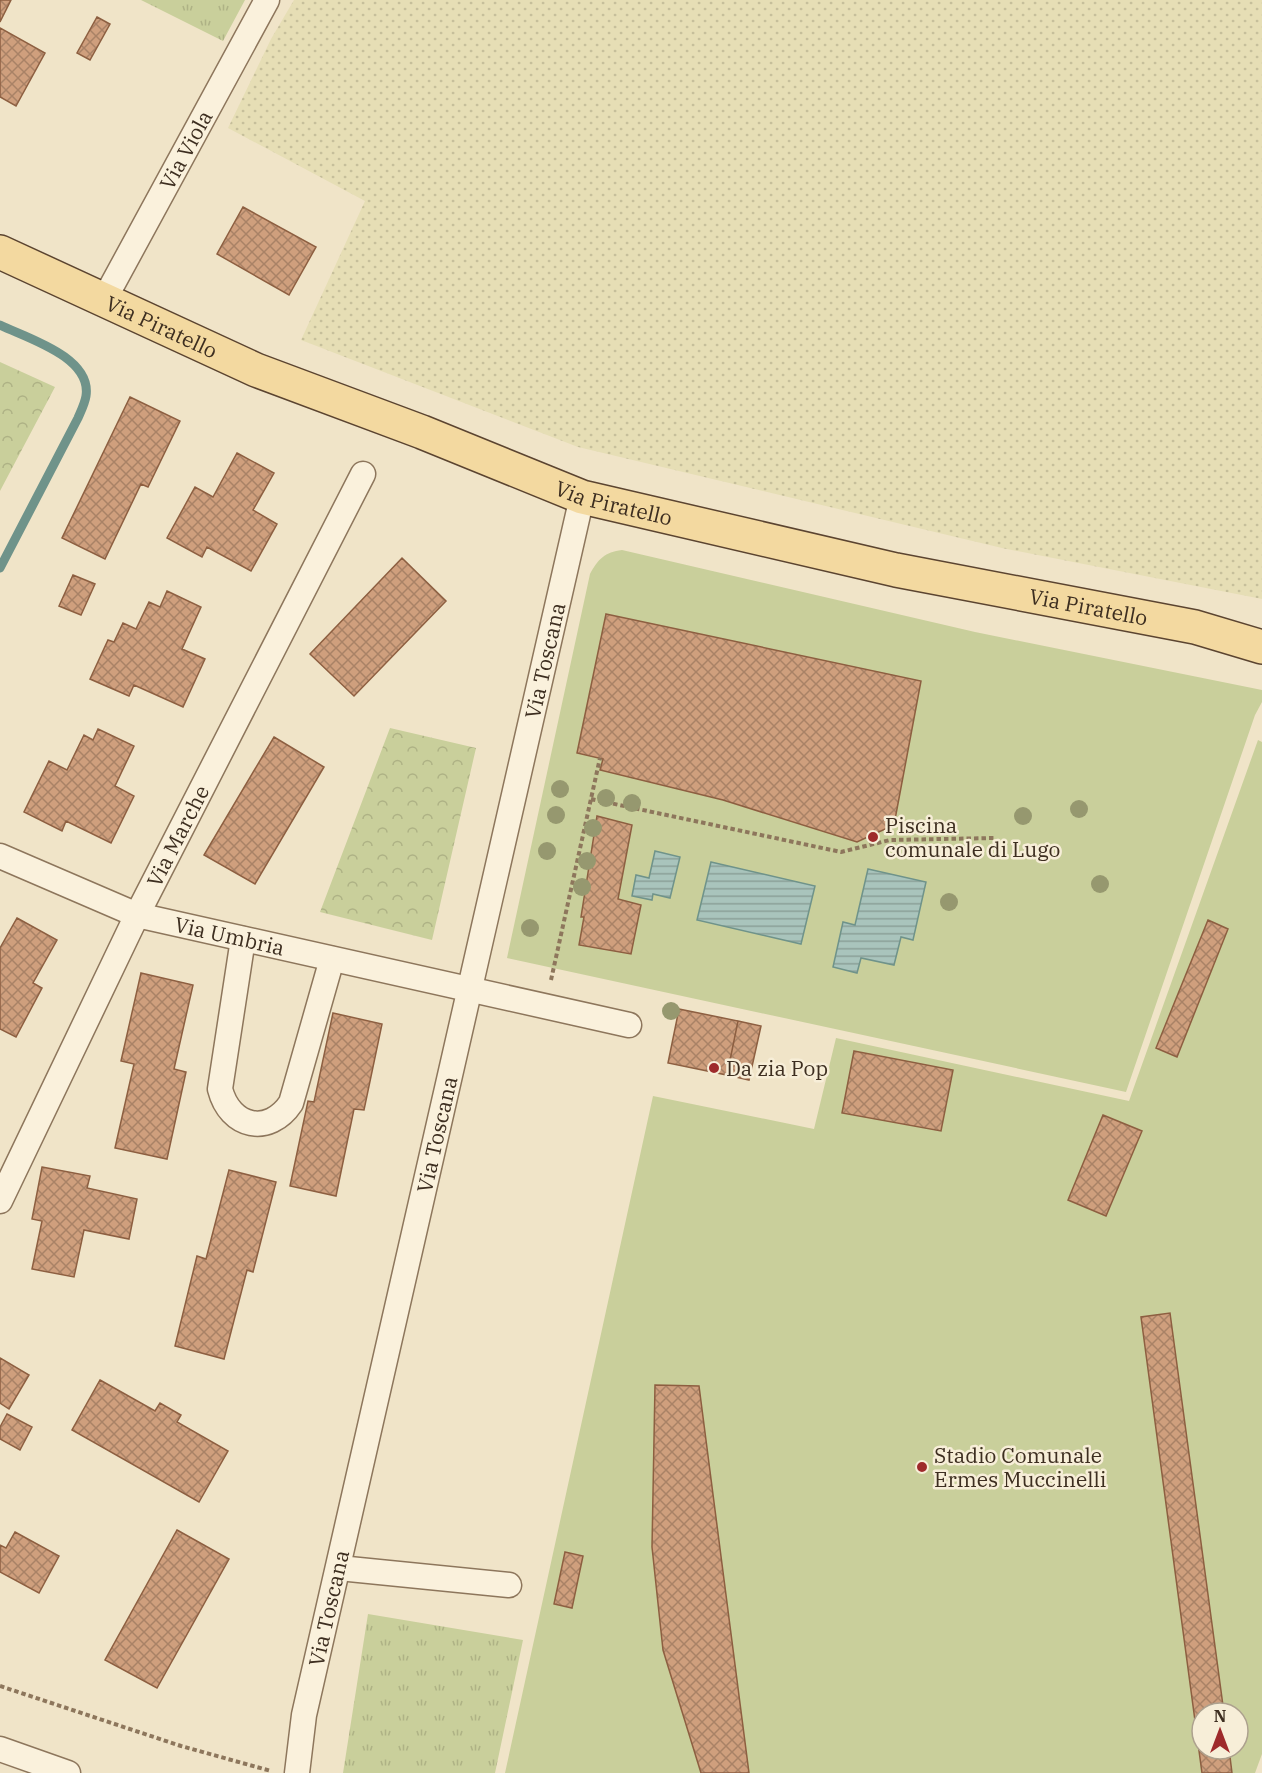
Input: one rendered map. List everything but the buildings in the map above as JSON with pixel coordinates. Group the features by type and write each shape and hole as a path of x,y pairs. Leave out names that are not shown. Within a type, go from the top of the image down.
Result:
{"main road":[{"name":"Via Piratello","path":"0,252 256,370 422,432 582,496 896,570 1195,627 1262,647"}],"street":[{"name":"Via Viola","path":"104,300 267,0"},
{"name":"Via Marche","path":"0,1201 136,915 363,474"},
{"name":"Via Toscana","path":"297,1773 304,1714 582,496"},
{"name":"Via Umbria","path":"0,856 136,915 629,1025"},
{"path":"243,939 220,1089 230,1112 251,1123 274,1120 284,1113 291,1103 332,959"},
{"path":"339,1568 509,1585"},
{"path":"0,1749 68,1773"}],"path":[{"path":"545,1007 600,758"},
{"path":"591,799 841,852 890,840 994,838"},
{"path":"0,1686 181,1746 278,1773"}],"shaded area":[{"path":"294,0 1262,0 1262,599 1002,548 578,447 301,340 365,201 228,128 271,39"}],"green space":[{"path":"141,0 245,0 223,41"},
{"path":"0,362 55,387 0,491"},
{"name":"Piscina comunale di Lugo","path":"622,550 975,632 1262,690 1262,702 1255,715 1126,1092 507,958 590,574 603,557 611,552"},
{"path":"390,728 476,748 432,940 320,912"},
{"name":"Stadio Comunale Ermes Muccinelli","path":"1258,740 1262,742 1262,1754 1255,1773 505,1773 653,1096 814,1129 836,1038 1129,1101"},
{"path":"368,1614 523,1640 495,1773 343,1773"}],"water":[{"path":"655,851 680,857 670,898 653,894 652,900 632,896 636,875 649,878"},
{"path":"711,862 815,886 801,944 697,920"},
{"path":"868,869 926,882 913,940 901,937 894,965 861,958 857,973 833,967 843,922 855,925"}],"waterway":[{"path":"0,325 41,343 69,360 79,370 85,382 86,396 78,418 0,568"}],"place":[{"name":"Piscina comunale di Lugo","path":"873,837"},
{"name":"Da zia Pop","path":"714,1068"},
{"name":"Stadio Comunale Ermes Muccinelli","path":"922,1467"}]}
